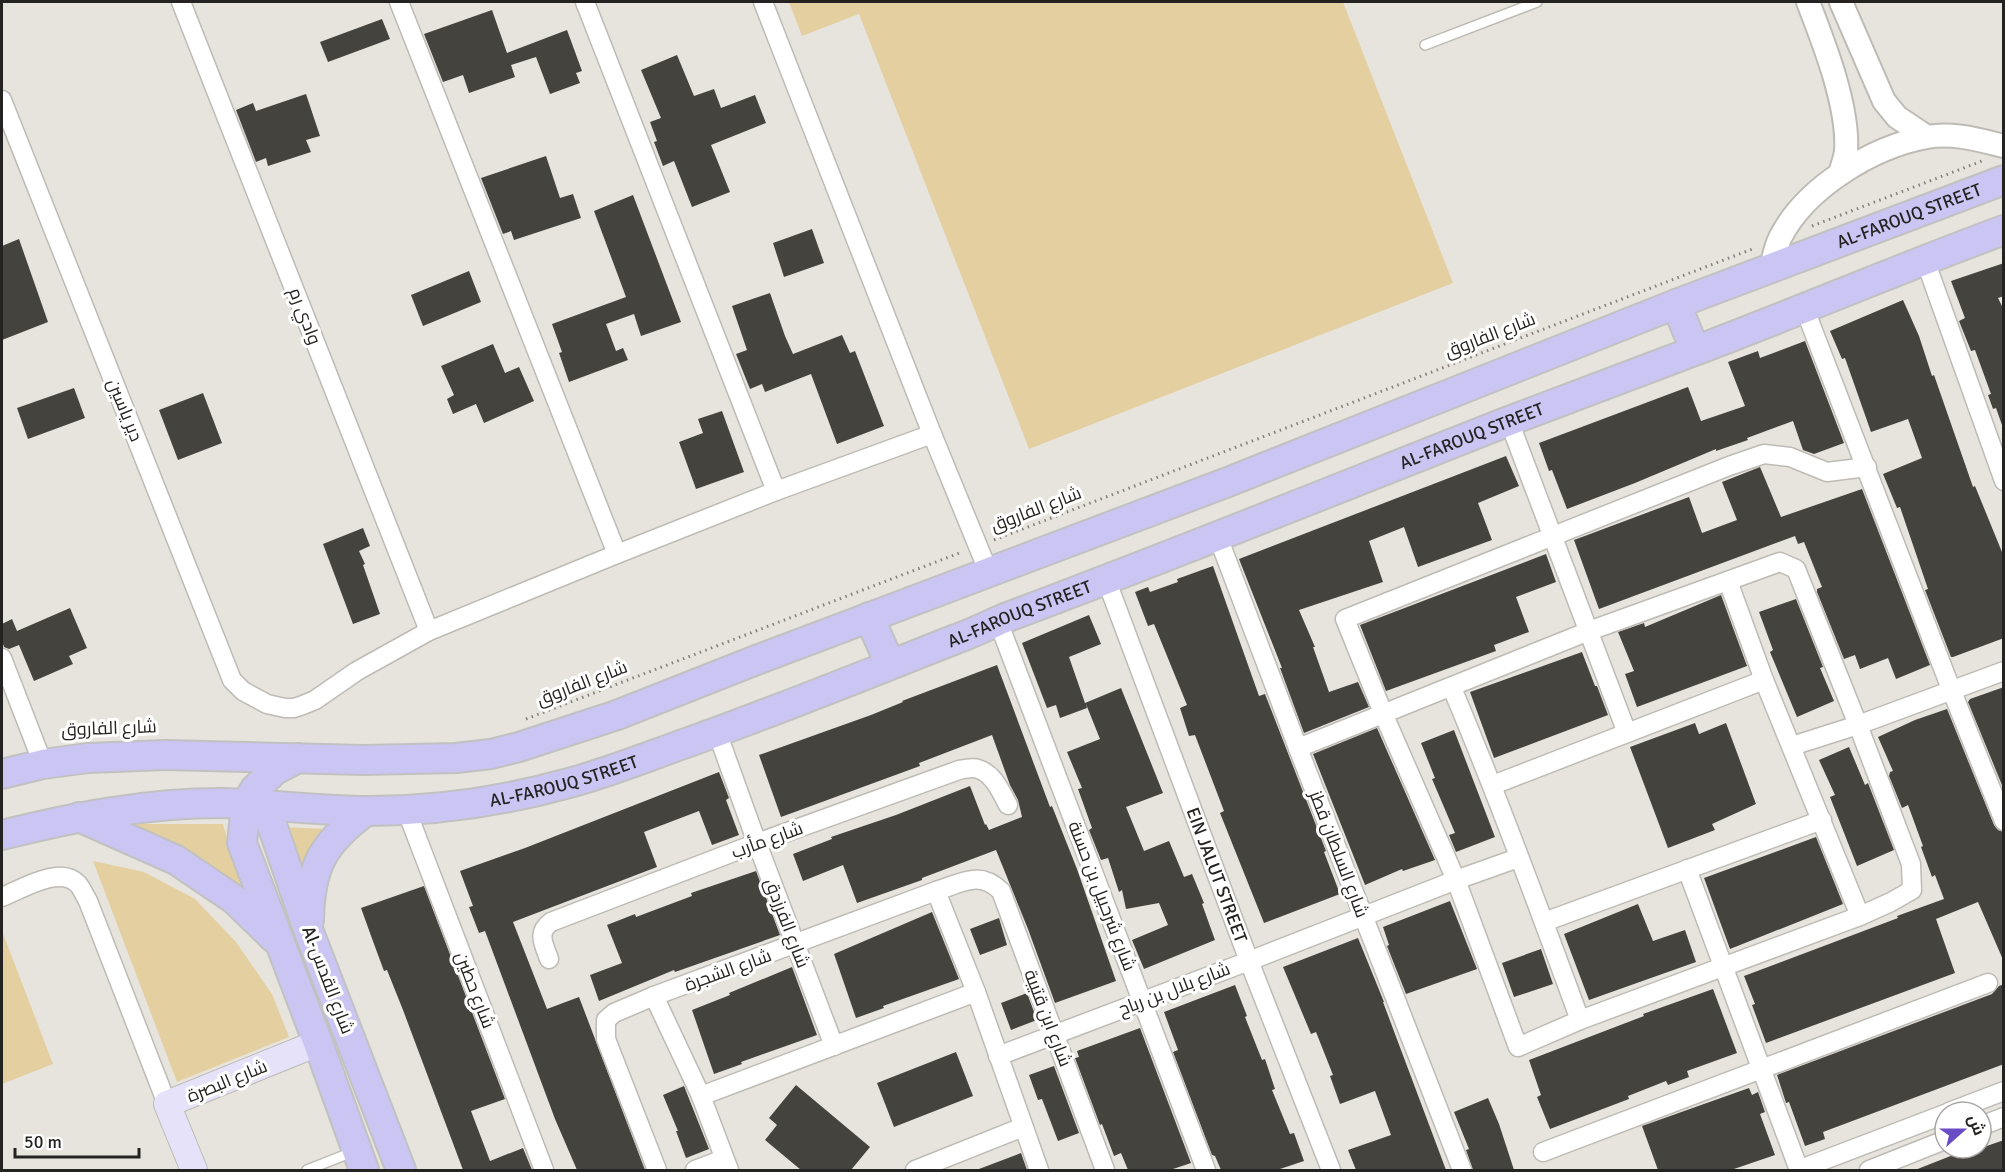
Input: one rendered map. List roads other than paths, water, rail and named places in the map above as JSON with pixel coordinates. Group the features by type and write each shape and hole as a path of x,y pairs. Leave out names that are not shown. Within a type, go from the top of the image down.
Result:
{"main road":[{"name":"AL-FAROUQ STREET","path":"2,774 43,764 166,755 363,760 456,758 491,754 617,715 759,658 1228,482 1676,304 1771,269 2000,161"},
{"name":"AL-FAROUQ STREET","path":"2,836 79,817 148,807 255,800 366,811 438,808 506,798 625,766 813,697 998,621 2004,230"},
{"path":"1676,304 1695,350"},
{"path":"869,617 890,664"},
{"name":"Al-شارع القدس","path":"223,756 238,769 255,800 401,1170"},
{"path":"255,800 274,770 298,758"},
{"name":"Al-شارع القدس","path":"255,800 242,843 360,1160"},
{"path":"309,932 310,894 315,869 328,848 347,825 366,811"},
{"path":"79,817 176,860 199,874 235,900 280,945"},
{"name":"شارع البصرة","path":"194,1170 167,1104 318,1043"}],"street":[{"name":"وادي رم","path":"182,2 429,631"},
{"path":"399,2 617,554"},
{"path":"585,2 776,491"},
{"path":"763,2 988,573"},
{"path":"1840,174 1846,152 1842,107 1811,9 1841,2 1884,101 1897,117 1927,137"},
{"name":"دير ياسين","path":"2,100 232,680 243,691 267,704 294,708 315,700 357,671 429,631"},
{"path":"1771,269 1780,238 1807,203 1840,174 1872,156 1927,137 1963,138 2000,161"},
{"path":"1925,260 2004,482"},
{"path":"1804,307 2004,821"},
{"path":"1509,421 1627,733"},
{"path":"429,631 776,491 932,434"},
{"path":"1298,748 1383,713 1452,688 1589,631 1780,562 1796,569 1911,864 1912,890 1891,902 1860,916 1580,1020 1518,1047 1456,880 1383,713 1345,619 1764,454 1790,457 1827,472 1867,467"},
{"name":"شارع السلطان قطز","path":"1218,537 1462,1170"},
{"name":"EIN JALUT STREET","path":"1106,579 1249,961 1331,1170"},
{"path":"1728,580 1764,680 1860,916"},
{"name":"شارع شرحبيل بن حسنة","path":"998,621 1206,1170"},
{"path":"2,658 43,764"},
{"path":"1792,746 1858,725 2004,671"},
{"path":"1493,785 1764,680"},
{"path":"1452,688 1493,785 1518,858 1580,1020"},
{"name":"شارع الفرزدق","path":"717,732 834,1046"},
{"name":"شارع مأرب","path":"549,959 542,935 543,929 551,922 757,843 959,770 976,768 988,774 996,783 1008,805"},
{"name":"شارع حطين","path":"406,809 544,1170"},
{"path":"1544,922 1821,820"},
{"name":"شارع بلال بن رباح","path":"998,1056 1518,858"},
{"path":"1687,869 1798,1170 1933,1118"},
{"path":"2,897 51,877 66,877 78,885 88,902 167,1104"},
{"name":"شارع الشجرة","path":"657,1170 606,1039 606,1020 614,1013 654,996 936,891 977,878"},
{"name":"شارع ابن قتيبة","path":"977,878 987,880 1001,891 1105,1170"},
{"path":"936,891 976,992 1039,1170"},
{"path":"1543,1152 1988,983"},
{"path":"701,1096 976,992"},
{"path":"654,996 701,1096 727,1165 695,1170"},
{"path":"1981,1100 2004,1091"},
{"path":"915,1170 1023,1127"},
{"path":"1869,1170 1933,1145"}],"lane":[{"path":"1425,45 1537,2"},
{"path":"307,1170 360,1160"}]}
